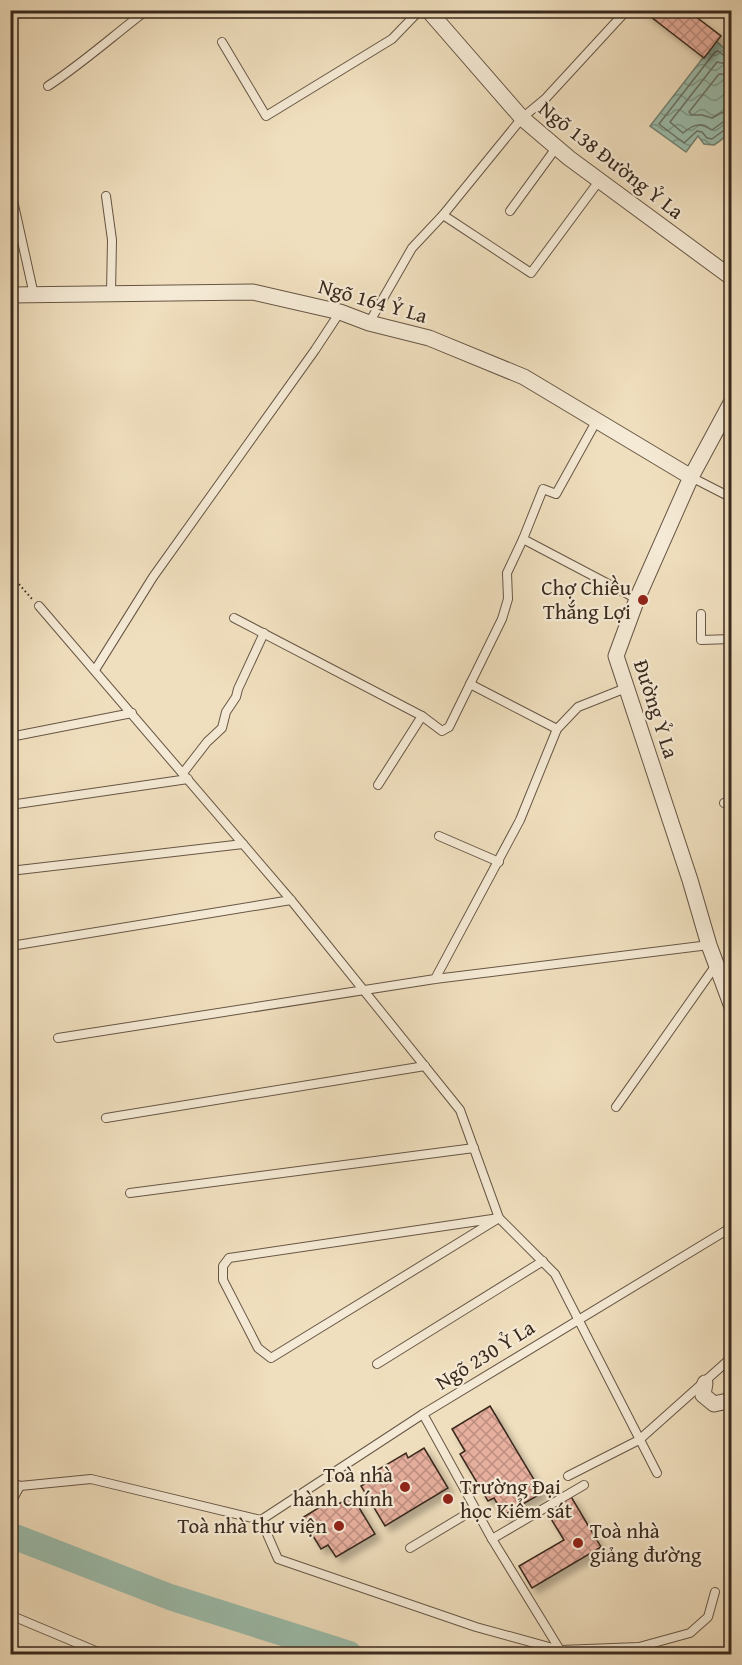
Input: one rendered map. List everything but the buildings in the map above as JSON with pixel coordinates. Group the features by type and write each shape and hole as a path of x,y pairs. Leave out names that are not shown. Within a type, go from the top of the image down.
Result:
{"street":[{"name":"Ngõ 138 Đường Ỷ La","path":"428,10 522,118 556,148 732,278"},
{"name":"Ngõ 164 Ỷ La","path":"10,295 253,292 340,312 369,323 429,338 524,377 691,477"},
{"name":"Đường Ỷ La","path":"732,402 691,477 637,599 616,656 690,880 709,945 732,1006"},
{"path":"705,1383 703,1395 714,1404 732,1400"}],"lane":[{"path":"48,86 78,66 147,10"},
{"path":"222,42 266,116 392,39 420,10"},
{"path":"369,323 412,248 443,215 522,118 546,98 627,10"},
{"path":"510,211 556,148"},
{"path":"443,215 531,273 599,180"},
{"path":"10,187 34,296"},
{"path":"106,195 112,240 111,292"},
{"path":"95,670 153,577 340,312"},
{"path":"234,618 422,716 442,731 446,730 502,619 507,599 507,573 543,489 556,494 597,420"},
{"path":"691,477 732,498"},
{"path":"523,539 637,599"},
{"path":"39,606 291,900 460,1110 499,1218 555,1274 657,1473"},
{"path":"701,614 701,640 732,639"},
{"path":"10,805 186,776 207,742 222,728 226,712 236,697 237,689 264,633"},
{"path":"470,684 557,729"},
{"path":"435,979 520,820 557,729 578,706 627,688"},
{"path":"10,737 132,713"},
{"path":"378,785 422,716"},
{"path":"439,836 499,862"},
{"path":"10,871 243,844"},
{"path":"11,946 291,900"},
{"path":"58,1038 363,989 709,945"},
{"path":"616,1107 716,964"},
{"path":"106,1118 425,1066"},
{"path":"130,1193 474,1148"},
{"path":"499,1218 271,1358 258,1348 223,1280 223,1266 230,1258 499,1218"},
{"name":"Ngõ 230 Ỷ La","path":"261,1520 423,1414 732,1227"},
{"path":"377,1364 543,1261"},
{"path":"568,1476 639,1440 732,1357"},
{"path":"423,1414 492,1539 560,1650"},
{"path":"10,1482 20,1486 91,1479 261,1520 278,1559 476,1627 560,1650 639,1647 690,1633 708,1617 715,1592"},
{"path":"492,1539 584,1485"},
{"path":"10,1504 20,1486"},
{"path":"410,1548 475,1509"},
{"path":"10,1615 103,1654"}],"path":[{"path":"10,574 39,606"}],"water":[{"path":"716,41 731,54 731,94 728,99 731,100 731,127 726,135 714,145 704,144 698,136 686,152 650,126"}],"waterway":[{"path":"10,1535 170,1597 349,1654"}],"place":[{"name":"Chợ Chiều Thắng Lợi","path":"643,600"},
{"name":"Toà nhà hành chính","path":"405,1487"},
{"name":"Trường Đại học Kiểm sát","path":"448,1499"},
{"name":"Toà nhà thư viện","path":"339,1526"},
{"name":"Toà nhà giảng đường","path":"578,1543"}]}
